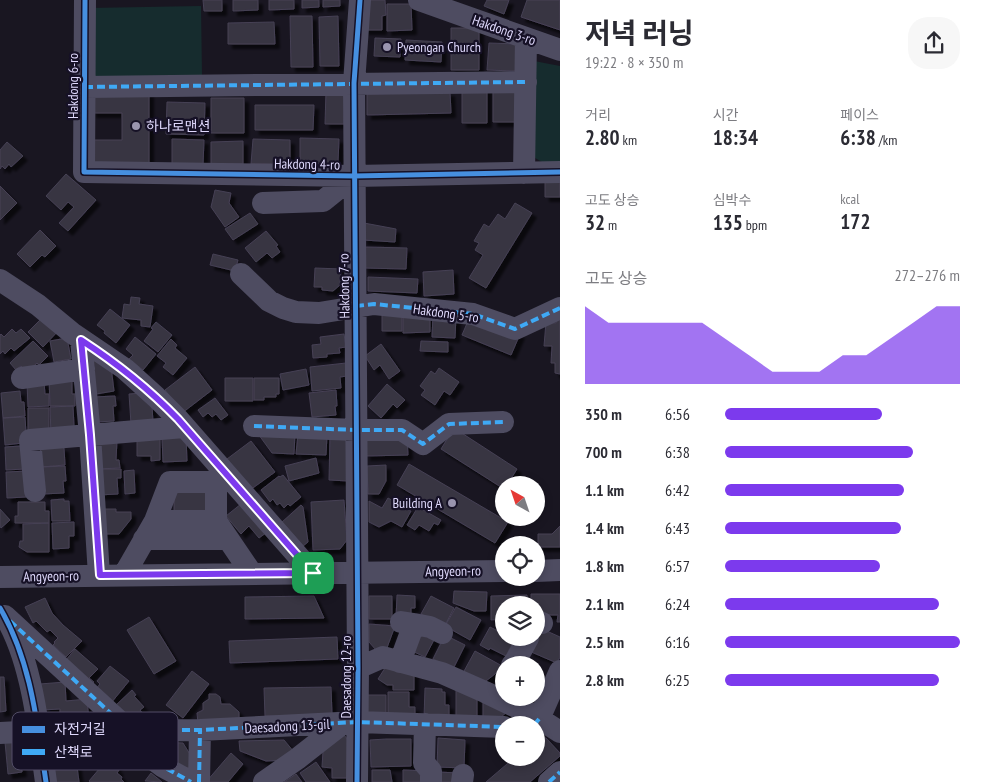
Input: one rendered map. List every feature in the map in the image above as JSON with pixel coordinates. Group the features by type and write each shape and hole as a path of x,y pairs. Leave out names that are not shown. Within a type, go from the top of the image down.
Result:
{"street":[{"name":"Hakdong 6-ro","path":"84,172 85,0"},
{"name":"Hakdong 7-ro","path":"357,572 354,83 360,0"},
{"name":"Hakdong 3-ro","path":"419,0 560,50"},
{"path":"524,172 526,38"},
{"path":"85,87 526,82"},
{"name":"Hakdong 4-ro","path":"84,172 354,176 560,172"},
{"path":"263,202 323,201 354,176"},
{"name":"Hakdong 5-ro","path":"241,274 269,301 289,310 312,313 374,304 473,314 515,329 560,308"},
{"path":"0,280 38,305 81,340 107,356 137,380 184,427 313,573"},
{"path":"81,340 100,575"},
{"path":"22,378 84,369"},
{"path":"254,426 402,430 423,444 449,424 503,422"},
{"path":"35,491 30,440 184,427"},
{"path":"124,575 150,530 170,482 216,482 222,530 252,574"},
{"path":"150,530 222,530"},
{"path":"545,571 560,570"},
{"name":"Angyeon-ro","path":"0,577 495,571"},
{"name":"Daesadong 12-ro","path":"357,572 358,668 350,722 357,782"},
{"path":"2,612 110,712"},
{"path":"2,612 14,634 26,669 34,712"},
{"path":"400,662 408,623 430,627 442,633"},
{"path":"358,668 383,657 442,673 482,690 527,716"},
{"path":"540,716 560,671"},
{"path":"482,690 495,680"},
{"path":"264,782 350,722"},
{"name":"Daesadong 13-gil","path":"178,730 350,722 495,727"},
{"path":"424,724 424,763 431,771 431,782"},
{"path":"545,725 560,732"},
{"path":"199,782 200,730"},
{"path":"169,770 191,782"},
{"path":"549,782 560,772"}],"green space":[{"path":"201,6 202,75 90,77 89,8"},
{"path":"529,60 560,66 560,162 542,162 530,155"}],"building":[{"path":"203,0 222,0 222,11 204,11"},
{"path":"233,0 258,0 258,10 233,11"},
{"path":"269,0 294,0 294,9 269,10"},
{"path":"302,0 319,0 319,7 302,8"},
{"path":"323,0 340,0 340,6 323,7"},
{"path":"364,0 385,0 386,15 382,16 382,30 363,30"},
{"path":"487,0 509,0 504,14 484,6"},
{"path":"527,0 560,0 560,30 521,17"},
{"path":"387,4 411,4 412,30 387,31"},
{"path":"290,16 312,16 313,67 291,67"},
{"path":"338,16 339,66 320,66 319,17"},
{"path":"274,22 275,44 228,44 228,23"},
{"path":"451,28 479,28 479,70 451,70"},
{"name":"Pyeongan Church","path":"375,38 401,39 400,57 374,56"},
{"path":"406,40 442,42 441,62 405,60"},
{"path":"489,43 518,44 519,69 514,71 487,70"},
{"path":"518,87 519,122 493,122 493,88"},
{"path":"462,88 487,88 487,123 462,123"},
{"name":"하나로맨션","path":"92,90 149,90 149,164 92,165 92,140 122,140 122,113 92,113"},
{"path":"326,91 340,91 345,99 344,124 325,124"},
{"path":"450,92 451,113 367,115 367,94"},
{"path":"211,98 244,98 244,133 211,133"},
{"path":"167,102 205,103 204,135 166,134"},
{"path":"255,105 314,105 313,130 255,130"},
{"path":"300,138 339,139 338,162 333,162 333,164 300,163"},
{"path":"172,139 204,140 203,165 172,165"},
{"path":"253,139 290,140 290,164 251,164"},
{"path":"243,141 243,164 211,164 211,142"},
{"path":"7,142 23,156 11,167 9,164 5,169 2,166 0,169 0,150"},
{"path":"66,174 96,200 68,231 59,223 74,207 68,202 61,210 46,196"},
{"path":"545,178 560,178 560,197 545,197"},
{"path":"0,186 17,203 0,220"},
{"path":"215,190 231,193 229,203 239,217 225,227 211,207"},
{"path":"515,203 532,213 486,288 469,278 483,255 475,250 479,243 474,241 484,224 489,227 498,214 505,219"},
{"path":"250,213 258,224 233,240 225,229"},
{"path":"364,223 396,229 395,242 363,240"},
{"path":"40,230 56,246 45,257 42,255 30,267 17,254"},
{"path":"266,231 278,245 276,246 280,252 272,258 267,253 256,262 245,248"},
{"path":"365,247 407,248 406,269 364,268"},
{"path":"213,254 238,260 235,271 210,265"},
{"path":"315,268 341,269 340,285 333,291 322,290 322,287 314,287"},
{"path":"453,270 454,294 424,296 423,272"},
{"path":"368,277 418,279 417,293 368,291"},
{"path":"131,297 140,298 139,304 153,306 150,327 141,326 141,320 122,318 124,304 130,305"},
{"path":"382,308 402,308 402,331 382,331"},
{"path":"110,309 130,325 116,343 97,325"},
{"path":"403,311 430,311 430,332 403,333"},
{"path":"471,314 520,334 511,355 462,335"},
{"path":"433,315 456,316 455,338 432,337"},
{"path":"44,316 59,330 43,347 28,332"},
{"path":"557,316 560,317 560,374 555,373 555,363 551,363 552,346 544,346 546,322 556,323"},
{"path":"156,322 172,335 158,352 144,341"},
{"path":"12,329 16,333 21,329 30,338 14,351 11,348 5,354 3,351 0,354 0,335 4,337"},
{"path":"344,334 346,347 339,348 340,353 327,354 327,357 313,358 312,345 321,344 320,337"},
{"path":"135,337 156,354 143,370 129,359 133,355 126,349"},
{"path":"67,338 71,359 54,362 50,341"},
{"path":"171,339 177,345 175,348 187,358 173,375 163,367 166,363 157,356"},
{"path":"33,341 48,356 39,365 37,363 27,372 21,366 16,370 10,363"},
{"path":"421,341 448,342 448,352 420,351"},
{"path":"381,344 400,371 389,379 380,365 374,370 365,356"},
{"path":"92,360 111,367 114,391 96,394"},
{"path":"346,363 347,376 340,377 341,388 312,391 310,367"},
{"path":"195,367 212,390 182,413 165,390"},
{"path":"439,368 459,382 450,395 444,391 435,405 421,395 425,390 420,386 431,371 435,374"},
{"path":"306,369 309,385 283,390 280,374"},
{"path":"49,376 72,381 72,394 75,394 75,406 50,406"},
{"path":"225,378 253,378 253,401 225,401"},
{"path":"254,378 279,378 279,394 276,394 276,397 264,397 264,400 254,400"},
{"path":"44,382 45,394 49,394 49,406 28,407 27,383"},
{"path":"387,384 405,400 397,408 393,404 381,418 368,406"},
{"path":"336,390 336,415 312,417 309,393"},
{"path":"20,391 21,402 24,402 25,416 3,418 1,393"},
{"path":"143,393 152,406 153,422 131,424 129,394"},
{"path":"115,396 116,406 113,406 114,421 96,422 94,397"},
{"path":"215,398 228,415 221,420 216,414 212,417 208,413 203,417 198,410"},
{"path":"73,406 74,426 51,435 50,407"},
{"path":"28,408 49,408 49,431 28,434"},
{"path":"25,417 26,433 23,443 5,445 3,418"},
{"path":"454,428 517,469 513,476 495,476 495,483 441,449"},
{"path":"256,431 295,433 294,454 272,453"},
{"path":"298,434 327,435 326,455 296,454"},
{"path":"330,435 342,435 350,447 349,481 329,480"},
{"path":"162,437 186,437 187,461 163,462"},
{"path":"407,437 408,455 366,456 366,440"},
{"path":"160,438 160,460 151,461 151,456 137,456 137,439"},
{"path":"117,440 116,460 119,460 120,468 97,469 96,441"},
{"path":"40,441 64,448 65,465 41,467"},
{"path":"251,441 275,472 250,490 227,459"},
{"path":"21,446 25,469 6,470 5,447"},
{"path":"316,458 319,473 289,481 285,466"},
{"name":"Building A","path":"409,464 495,514 495,526 506,526 499,536 495,536 495,543 397,485"},
{"path":"386,465 386,481 379,494 368,494 367,466"},
{"path":"65,466 66,481 63,481 64,493 42,494 41,467"},
{"path":"97,469 121,469 121,478 117,478 118,494 98,495"},
{"path":"134,470 135,493 125,494 124,471"},
{"path":"29,471 26,497 7,498 6,472"},
{"path":"283,475 301,497 290,506 288,504 284,508 280,503 277,505 273,499 270,502 261,490"},
{"path":"171,487 207,488 211,543 174,524 174,498"},
{"path":"388,498 411,511 402,527 391,521 379,527 369,522 369,501 382,508"},
{"path":"64,499 64,501 69,501 70,521 52,521 51,500"},
{"path":"344,500 347,540 340,549 313,550 311,502"},
{"path":"18,502 45,502 45,511 49,511 49,523 15,523 15,516 18,516"},
{"path":"241,504 267,532 259,538 249,526 241,534 226,516"},
{"path":"301,505 303,507 308,542 303,546 282,522"},
{"path":"418,507 441,520 438,525 434,523 429,531 419,525 415,530 407,525"},
{"path":"0,509 10,520 1,528 0,526"},
{"path":"102,509 116,509 116,512 131,512 131,519 119,534 102,534"},
{"path":"74,522 74,536 69,536 69,548 53,549 52,523"},
{"path":"49,523 49,552 27,552 19,547 20,541 23,541 23,524"},
{"path":"560,526 560,547 545,547 545,536 538,536 538,534 552,534"},
{"path":"454,591 487,592 486,611 474,611 453,603"},
{"path":"531,594 560,594 560,622 557,622 558,615 545,615 545,596 531,596"},
{"path":"397,595 415,596 415,608 411,608 411,619 396,619"},
{"path":"527,595 527,596 495,596 495,620 491,620 491,596"},
{"path":"314,596 324,618 245,619 245,597"},
{"path":"369,596 392,596 392,619 369,619"},
{"path":"431,596 454,608 444,627 421,614"},
{"path":"45,598 52,613 82,641 66,657 53,645 58,638 50,630 47,632 36,621 33,623 25,607"},
{"path":"456,607 481,620 470,640 445,626"},
{"path":"149,617 176,661 154,674 127,630"},
{"path":"369,624 395,626 385,653 376,650 369,642"},
{"path":"490,627 495,630 495,646 511,646 506,656 480,645"},
{"path":"422,628 436,636 425,657 410,650"},
{"path":"545,630 560,637 560,657 557,663 545,658 545,656 529,651 531,646 545,646"},
{"path":"445,635 465,645 453,669 433,659"},
{"path":"337,637 338,659 230,663 229,641"},
{"path":"75,649 98,669 89,678 94,682 89,687 66,660"},
{"path":"475,651 495,662 495,674 482,684 463,673"},
{"path":"110,666 129,681 111,703 95,690 100,684 97,681"},
{"path":"414,667 414,690 393,690 393,685 387,685 378,679 385,668"},
{"path":"192,671 209,684 183,718 178,712 166,705"},
{"path":"0,677 4,677 6,711 0,712"},
{"path":"65,682 66,701 87,699 88,712 60,712 60,709 42,710 40,684"},
{"path":"456,684 477,692 477,718 456,718"},
{"path":"331,687 332,715 265,716 264,688"},
{"path":"425,688 442,689 442,692 445,692 445,705 449,705 449,719 424,718"},
{"path":"132,690 136,695 134,696 144,707 140,710 142,712 121,712 115,706"},
{"path":"388,692 409,692 409,707 415,707 415,719 388,719"},
{"path":"483,692 495,700 495,706 503,706 509,710 502,716 483,718"},
{"path":"209,694 216,694 220,697 221,704 230,704 239,712 239,720 198,723 197,713 203,710 203,703 209,699"},
{"path":"367,695 386,695 386,720 367,719"},
{"path":"343,734 350,742 350,778 332,778 332,768 322,767 323,751"},
{"path":"438,738 465,740 464,768 437,767"},
{"path":"545,738 560,753 560,756 530,782 486,782 505,766 545,766"},
{"path":"411,739 411,766 371,767 370,740"},
{"path":"284,740 294,752 288,760 266,761 240,751 239,741"},
{"path":"12,741 12,770 22,770 22,772 8,774 5,742"},
{"path":"178,743 183,743 191,756 191,768 178,768"},
{"path":"231,753 243,764 228,782 206,782"},
{"path":"316,762 330,782 306,782 300,773"},
{"path":"54,770 77,770 79,782 56,782"},
{"path":"98,770 119,770 117,773 124,782 90,782"},
{"path":"372,770 390,770 392,782 372,782"},
{"path":"403,770 428,771 427,782 403,782"},
{"path":"436,772 460,773 460,782 436,782"},
{"path":"151,773 162,782 145,781"},
{"path":"296,774 302,782 284,782"}],"marked path":[{"path":"85,87 526,82"},
{"path":"356,306 374,304 473,314 515,329 560,308"},
{"path":"254,426 402,430 423,444 449,424 503,422"},
{"path":"10,621 109,712"},
{"path":"178,730 358,722 495,727"},
{"path":"199,782 200,730"},
{"path":"169,770 191,782"},
{"path":"549,782 560,772"}],"cycle path":[{"path":"85,0 84,172 354,176 560,172"},
{"path":"357,782 354,83 360,0"},
{"path":"0,608 11,628 19,649 35,712"},
{"path":"44,770 46,782"}],"place":[{"name":"Pyeongan Church","path":"387,47"},
{"name":"하나로맨션","path":"136,126"},
{"name":"Building A","path":"452,503"}],"route":[{"path":"81,340 113,360 156,397 178,419 313,573 100,575 81,340"}]}
